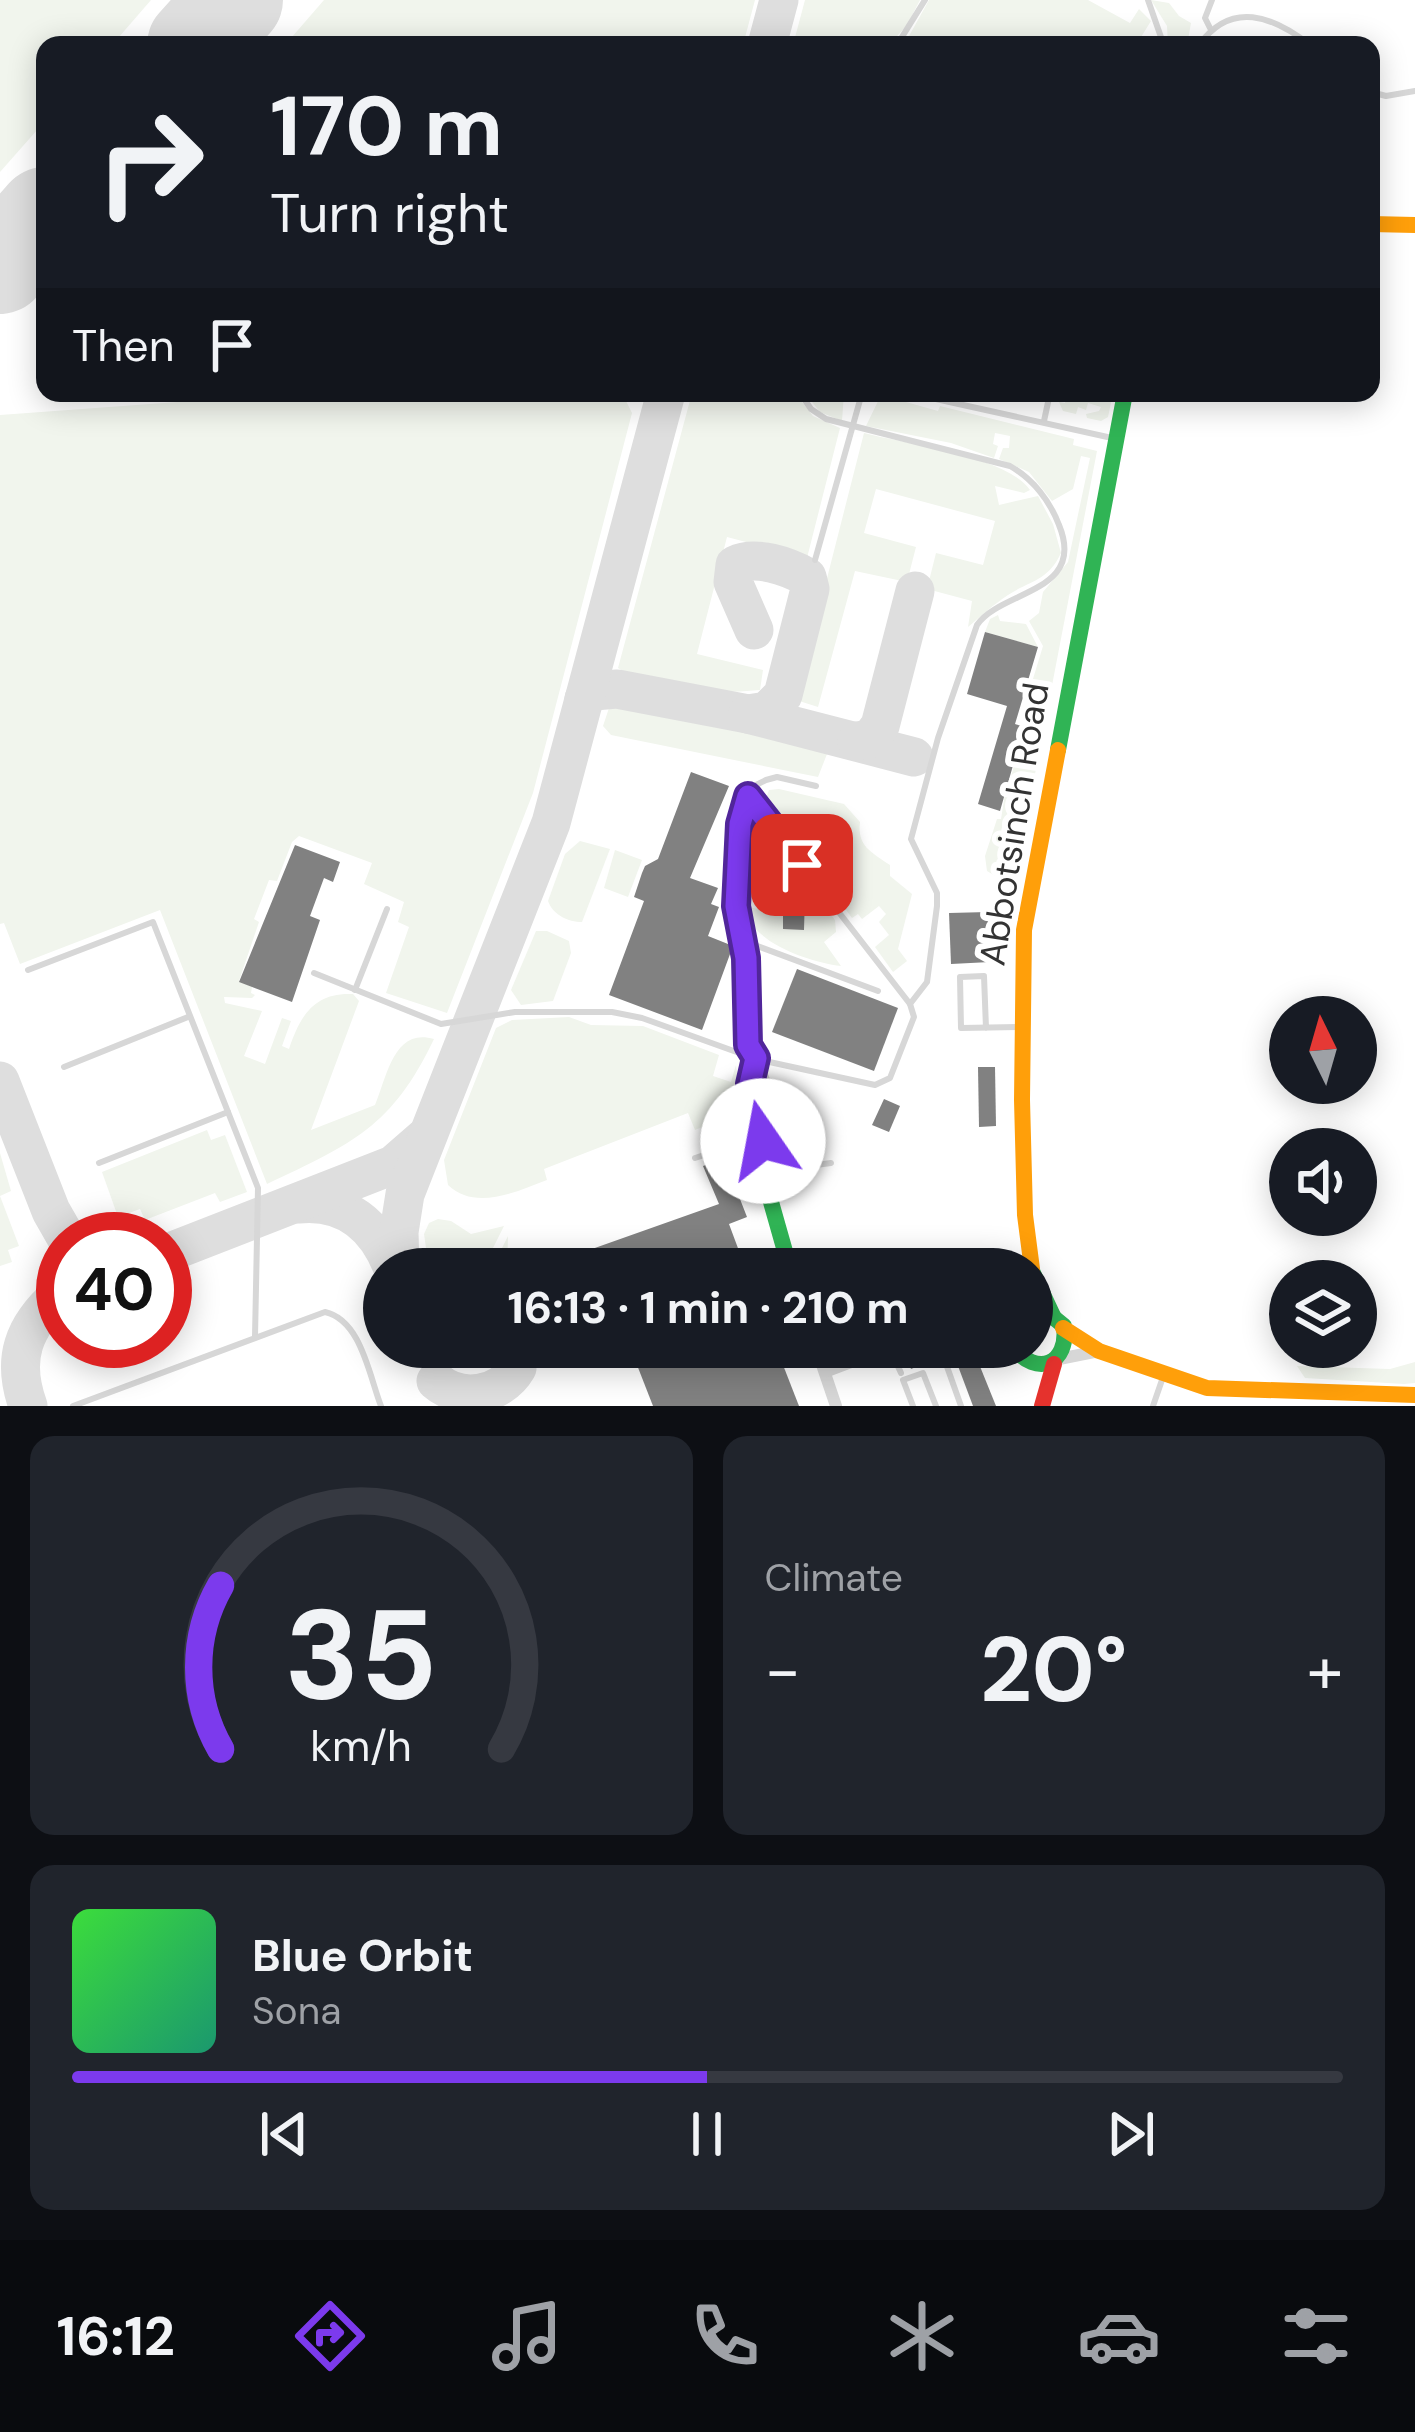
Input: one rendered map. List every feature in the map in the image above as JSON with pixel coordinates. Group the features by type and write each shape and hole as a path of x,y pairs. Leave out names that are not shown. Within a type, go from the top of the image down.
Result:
{"street":[{"path":"1380,224 1415,225"},
{"name":"Abbotsinch Road","path":"1029,1248 1024,930 1123,402"},
{"path":"762,1137 765,1171 785,1248"},
{"name":"Abbotsinch Road","path":"1053,1313 1059,1323"},
{"path":"1053,1321 1099,1351 1207,1388 1414,1399"},
{"path":"1042,1403 1066,1341 1059,1323"},
{"path":"1053,1363 1099,1351"},
{"path":"823,1368 836,1406"},
{"path":"824,1372 835,1368"},
{"path":"1029,1368 1042,1403"}],"lane":[{"path":"903,36 925,0"},
{"path":"1148,0 1161,36"},
{"path":"1210,28 1205,18 1212,0"},
{"path":"1205,36 1210,28 1228,20 1257,14 1281,22 1299,36"},
{"path":"1380,95 1415,91"},
{"path":"807,402 818,415 1010,466 1039,490 1064,538 1064,554 1056,572 1039,588 983,616 938,738 911,839 937,893 937,906 927,982 910,1004"},
{"path":"815,560 860,402"},
{"path":"949,402 1116,439"},
{"path":"1044,421 1048,402"},
{"path":"762,1137 770,1081 748,1045 744,941 736,906 743,807 756,785 777,777 816,786"},
{"path":"314,973 441,1024 515,1012 612,1012 756,1058 875,1085 890,1078 914,1017 910,1004 748,796"},
{"path":"355,990 387,910"},
{"path":"28,970 153,922 258,1188 255,1336"},
{"path":"744,941 878,992"},
{"path":"986,1028 984,976 960,977 962,1028 986,1028 1022,1027"},
{"path":"64,1067 190,1016"},
{"path":"756,1058 750,1084 762,1137"},
{"path":"99,1162 228,1112"},
{"path":"695,1158 762,1137"},
{"path":"765,1171 831,1163"},
{"path":"73,1406 325,1312 341,1316 351,1328 382,1406"},
{"path":"899,1368 901,1372"},
{"path":"947,1368 961,1406"},
{"path":"913,1406 903,1380 923,1373 936,1406"},
{"path":"1153,1406 1164,1374"},
{"path":"100,1406 108,1393"}],"shaded area":[{"path":"0,0 151,0 120,36 36,36 36,131 0,172"},
{"path":"324,0 755,0 745,36 293,36"},
{"path":"805,0 920,0 897,36 795,36"},
{"path":"929,0 1088,0 1130,23 1139,9 1151,21 1142,36 909,36"},
{"path":"1151,0 1169,3 1191,23 1189,36 1168,36 1167,26"},
{"path":"177,402 626,402 632,413 533,793 447,1013 386,993 409,927 398,922 404,902 364,884 372,863 299,836 292,842 277,881 269,880 239,981 252,987 255,995 224,997 225,1003 262,1011 244,1056 265,1064 282,1018 291,1021 282,1046 289,1049 310,1008 340,994 353,994 359,1001 311,1130 375,1105 401,1047 420,1037 434,1039 402,1093 367,1129 267,1184 160,910 20,964 4,923 0,924 0,415"},
{"path":"690,402 802,402 813,416 840,428 807,558 727,537 697,654 763,670 760,690 706,692 669,687 618,668"},
{"path":"812,402 843,402 842,421 820,412"},
{"path":"878,402 906,402 1074,439 1073,445 1097,451 1012,894 1004,892 1005,882 987,871 985,856 997,819 1001,819 1005,794 1011,795 1014,789 1010,780 1025,727 1022,715 1043,646 1029,621 1039,613 1043,592 1068,562 1090,458 1081,456 1073,489 1052,501 1029,472 999,459 1003,448 1009,448 1010,436 995,433 994,458 951,443 866,426"},
{"path":"1059,402 1111,402 1108,417 1101,421 1086,414 1101,407 1088,403 1086,410 1078,407 1076,414 1063,411"},
{"path":"864,433 978,460 1018,478 1030,490 1024,493 995,486 999,505 1038,496 1061,553 1045,575 1008,595 968,627 972,601 927,589 936,553 983,565 995,521 876,489 864,533 916,547 907,582 855,571 818,707 796,700"},
{"path":"998,615 1000,621 1026,624 1038,647 985,632 990,619"},
{"path":"629,704 826,742 829,749 818,777 611,735 603,726 609,708"},
{"path":"769,790 844,804 860,822 867,848 890,865 890,876 912,894 898,949 907,961 893,972 875,947 889,935 879,922 886,914 879,906 862,919 858,914 852,918 836,896 837,888 825,868 820,871 800,849 814,838 819,843 828,836 824,830 832,823 828,819 795,843 765,801"},
{"path":"754,834 768,834 774,840 765,849 796,890 807,883 835,920 836,932 824,942 841,966 782,948 749,919 745,906 783,915 783,929 804,929 805,897 784,896 777,901 780,885 755,880 757,846 746,845"},
{"path":"580,841 610,849 582,922 562,917 548,901 565,854"},
{"path":"615,850 642,860 628,897 604,888"},
{"path":"536,931 569,941 571,953 553,1001 521,1005 511,990"},
{"path":"569,1017 591,1025 643,1026 719,1055 713,1076 731,1082 736,1065 748,1129 714,1144 712,1123 695,1130 688,1113 544,1169 547,1180 522,1190 483,1198 459,1193 448,1185 444,1160 496,1028 512,1020"},
{"path":"207,1130 211,1140 225,1135 247,1192 220,1202 215,1193 166,1212 116,1212 102,1172"},
{"path":"0,1153 11,1191 0,1196"},
{"path":"0,1196 19,1246 8,1250 12,1262 0,1266"},
{"path":"451,1221 471,1234 504,1226 493,1248 426,1248 424,1234 429,1223"},
{"path":"1415,1362 1415,1383 1305,1378 1298,1368 1359,1368 1390,1369"}],"building":[{"path":"985,632 1038,647 1015,724 1024,727 1000,811 978,804 1007,706 967,694"},
{"path":"691,772 729,786 690,878 718,888 711,904 719,907 708,936 733,946 702,1030 609,995 644,901 634,897 642,873 658,859"},
{"path":"295,845 340,862 333,882 324,878 310,916 320,920 292,1002 239,982"},
{"path":"783,896 805,897 804,930 783,929"},
{"path":"988,912 990,962 951,964 949,913"},
{"path":"797,969 898,1008 874,1071 772,1032"},
{"path":"978,1067 995,1067 996,1126 979,1127"},
{"path":"884,1099 900,1106 889,1132 872,1125"},
{"path":"724,1158 747,1217 729,1224 738,1248 595,1248 719,1204 703,1166"},
{"path":"638,1368 784,1368 799,1406 653,1406"},
{"path":"959,1368 981,1368 996,1406 973,1406"}],"taxiway":[{"path":"769,36 779,0"},
{"path":"399,1248 405,1194 551,823 664,402"},
{"path":"748,714 767,711 783,695 810,589 807,577 762,562 735,565 733,582 754,630"},
{"path":"857,741 870,739 880,726 915,591"},
{"path":"584,699 594,691 617,689 748,714 914,757"},
{"path":"0,1081 52,1212"},
{"path":"192,1243 393,1165 424,1138"},
{"path":"298,1204 345,1211 369,1228 383,1248"},
{"path":"28,1406 21,1358 36,1320"},
{"path":"436,1381 456,1392 479,1393 501,1385 517,1368"}],"runway":[{"path":"203,36 235,0"},
{"path":"0,266 36,225"}],"traffic: fast":[{"path":"1058,750 1123,402"},
{"path":"762,1132 769,1195 784,1248"},
{"path":"1053,1317 1064,1326 1064,1339 1053,1360"}],"traffic: slow":[{"path":"1380,224 1415,225"},
{"path":"1029,1248 1022,1100 1024,930 1058,750"},
{"path":"1063,1328 1099,1351 1207,1388 1415,1395"}],"traffic: jam":[{"path":"1042,1406 1054,1364"}],"route":[{"path":"763,1141 750,1084 756,1058 748,1045 746,958 736,906 740,824 748,796 802,865"}]}
